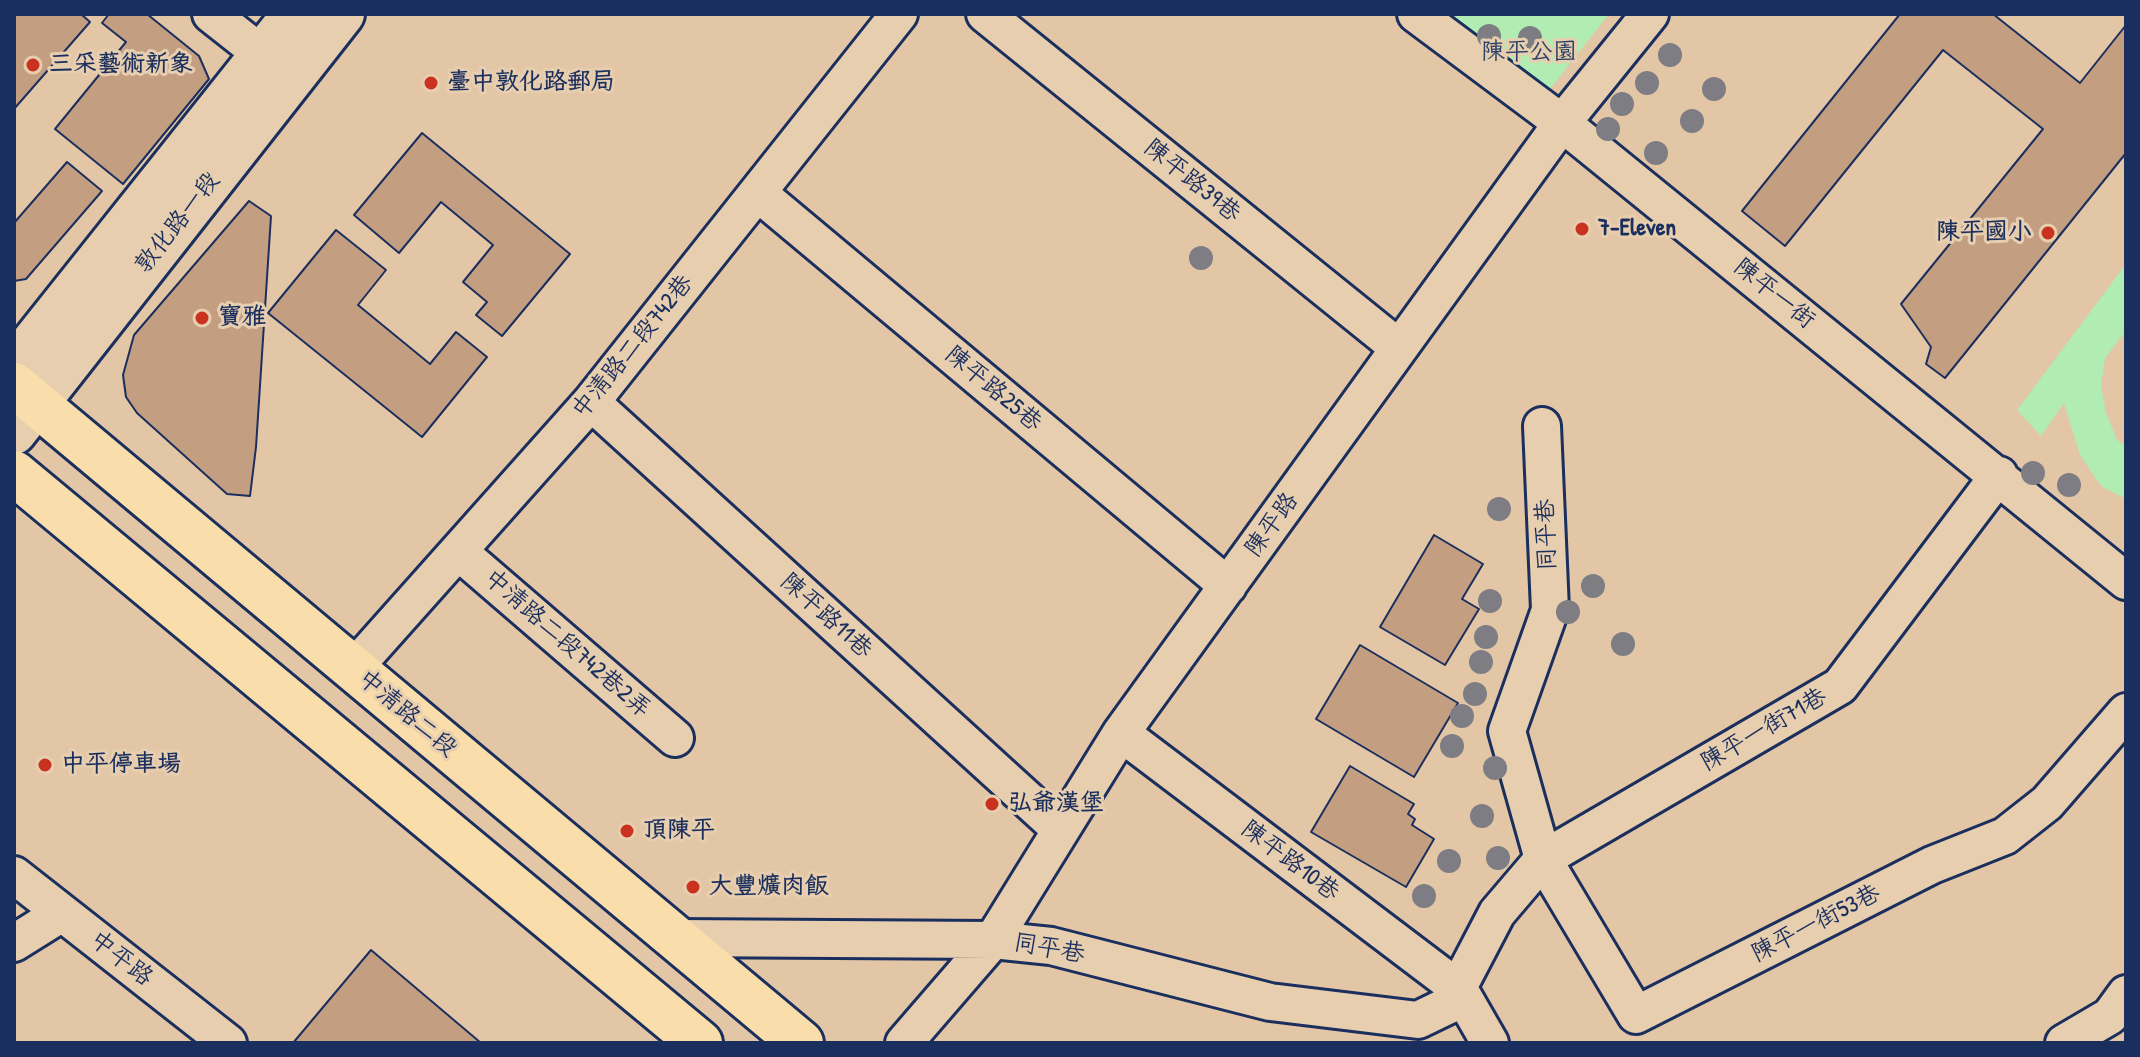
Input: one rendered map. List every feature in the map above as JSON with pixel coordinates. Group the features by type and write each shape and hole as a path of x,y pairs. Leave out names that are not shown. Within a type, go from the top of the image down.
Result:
{"main road":[{"name":"中清路二段","path":"22,407 353,669 801,1043"},
{"path":"14,473 700,1043"}],"street":[{"path":"211,14 277,66"},
{"name":"敦化路一段","path":"22,407 277,66 295,14"},
{"name":"敦化路一段","path":"14,367 277,66 342,14"},
{"name":"中清路二段742巷","path":"353,669 591,402 899,14"},
{"name":"陳平路39巷","path":"985,14 1399,348"},
{"name":"陳平一街","path":"1416,14 1562,123 2126,581"},
{"name":"陳平路","path":"904,1043 993,940 1121,733 1562,123 1650,14"},
{"name":"陳平路25巷","path":"758,193 1228,586"},
{"name":"陳平路11巷","path":"591,402 1061,830"},
{"name":"同平巷","path":"1542,426 1550,610 1507,731 1543,859"},
{"name":"陳平一街71巷","path":"1543,859 1840,686 1999,475"},
{"name":"中清路二段742巷2弄","path":"458,551 675,738"},
{"name":"陳平一街53巷","path":"1543,859 1636,1015 1932,865 2005,836 2047,803 2126,712"},
{"name":"陳平路10巷","path":"1121,733 1459,989"},
{"path":"1418,1020 1449,1005 1497,913 1543,859"},
{"name":"中平路","path":"14,875 228,1043"},
{"path":"14,943 62,913"},
{"name":"同平巷","path":"674,938 993,940 1051,946 1270,1002 1418,1020 1489,1041"},
{"name":"同平巷","path":"1459,989 1489,1041"},
{"path":"2064,1043 2110,1016 2126,994"}],"green space":[{"name":"陳平公園","path":"1416,14 1609,14 1536,107"},
{"path":"2126,264 2126,331 2105,358 2101,386 2106,413 2117,440 2126,446 2126,499 2101,486 2080,455 2064,403 2041,436 2017,410"}],"building":[{"name":"三采藝術新象","path":"14,14 81,14 90,22 14,109"},
{"path":"109,14 147,14 199,56 209,79 123,184 55,129 126,42 102,23"},
{"path":"1900,14 1993,14 2080,83 2126,25 2126,153 1945,378 1926,364 1931,347 1901,304 2043,129 1943,50 1785,246 1742,211"},
{"path":"422,133 570,254 502,336 476,315 487,302 463,282 493,245 441,202 399,253 354,215"},
{"path":"67,162 102,191 26,279 14,281 14,223"},
{"path":"249,201 271,216 250,496 227,494 137,413 126,397 123,375 134,335"},
{"path":"336,230 386,270 358,305 430,364 456,332 487,357 422,437 268,313"},
{"path":"1434,535 1483,564 1462,599 1479,609 1445,665 1380,627"},
{"path":"1360,645 1458,703 1414,777 1316,719"},
{"path":"1350,766 1414,804 1408,814 1415,819 1412,825 1434,839 1406,887 1311,832"},
{"path":"371,950 481,1043 293,1043"}],"place":[{"name":"三采藝術新象","path":"33,65"},
{"name":"臺中敦化路郵局","path":"431,83"},
{"name":"7-Eleven","path":"1582,229"},
{"name":"陳平國小","path":"2048,233"},
{"name":"寶雅","path":"202,318"},
{"name":"中平停車場","path":"45,765"},
{"name":"弘爺漢堡","path":"992,804"},
{"name":"頂陳平","path":"627,831"},
{"name":"大豐爌肉飯","path":"693,887"}]}
